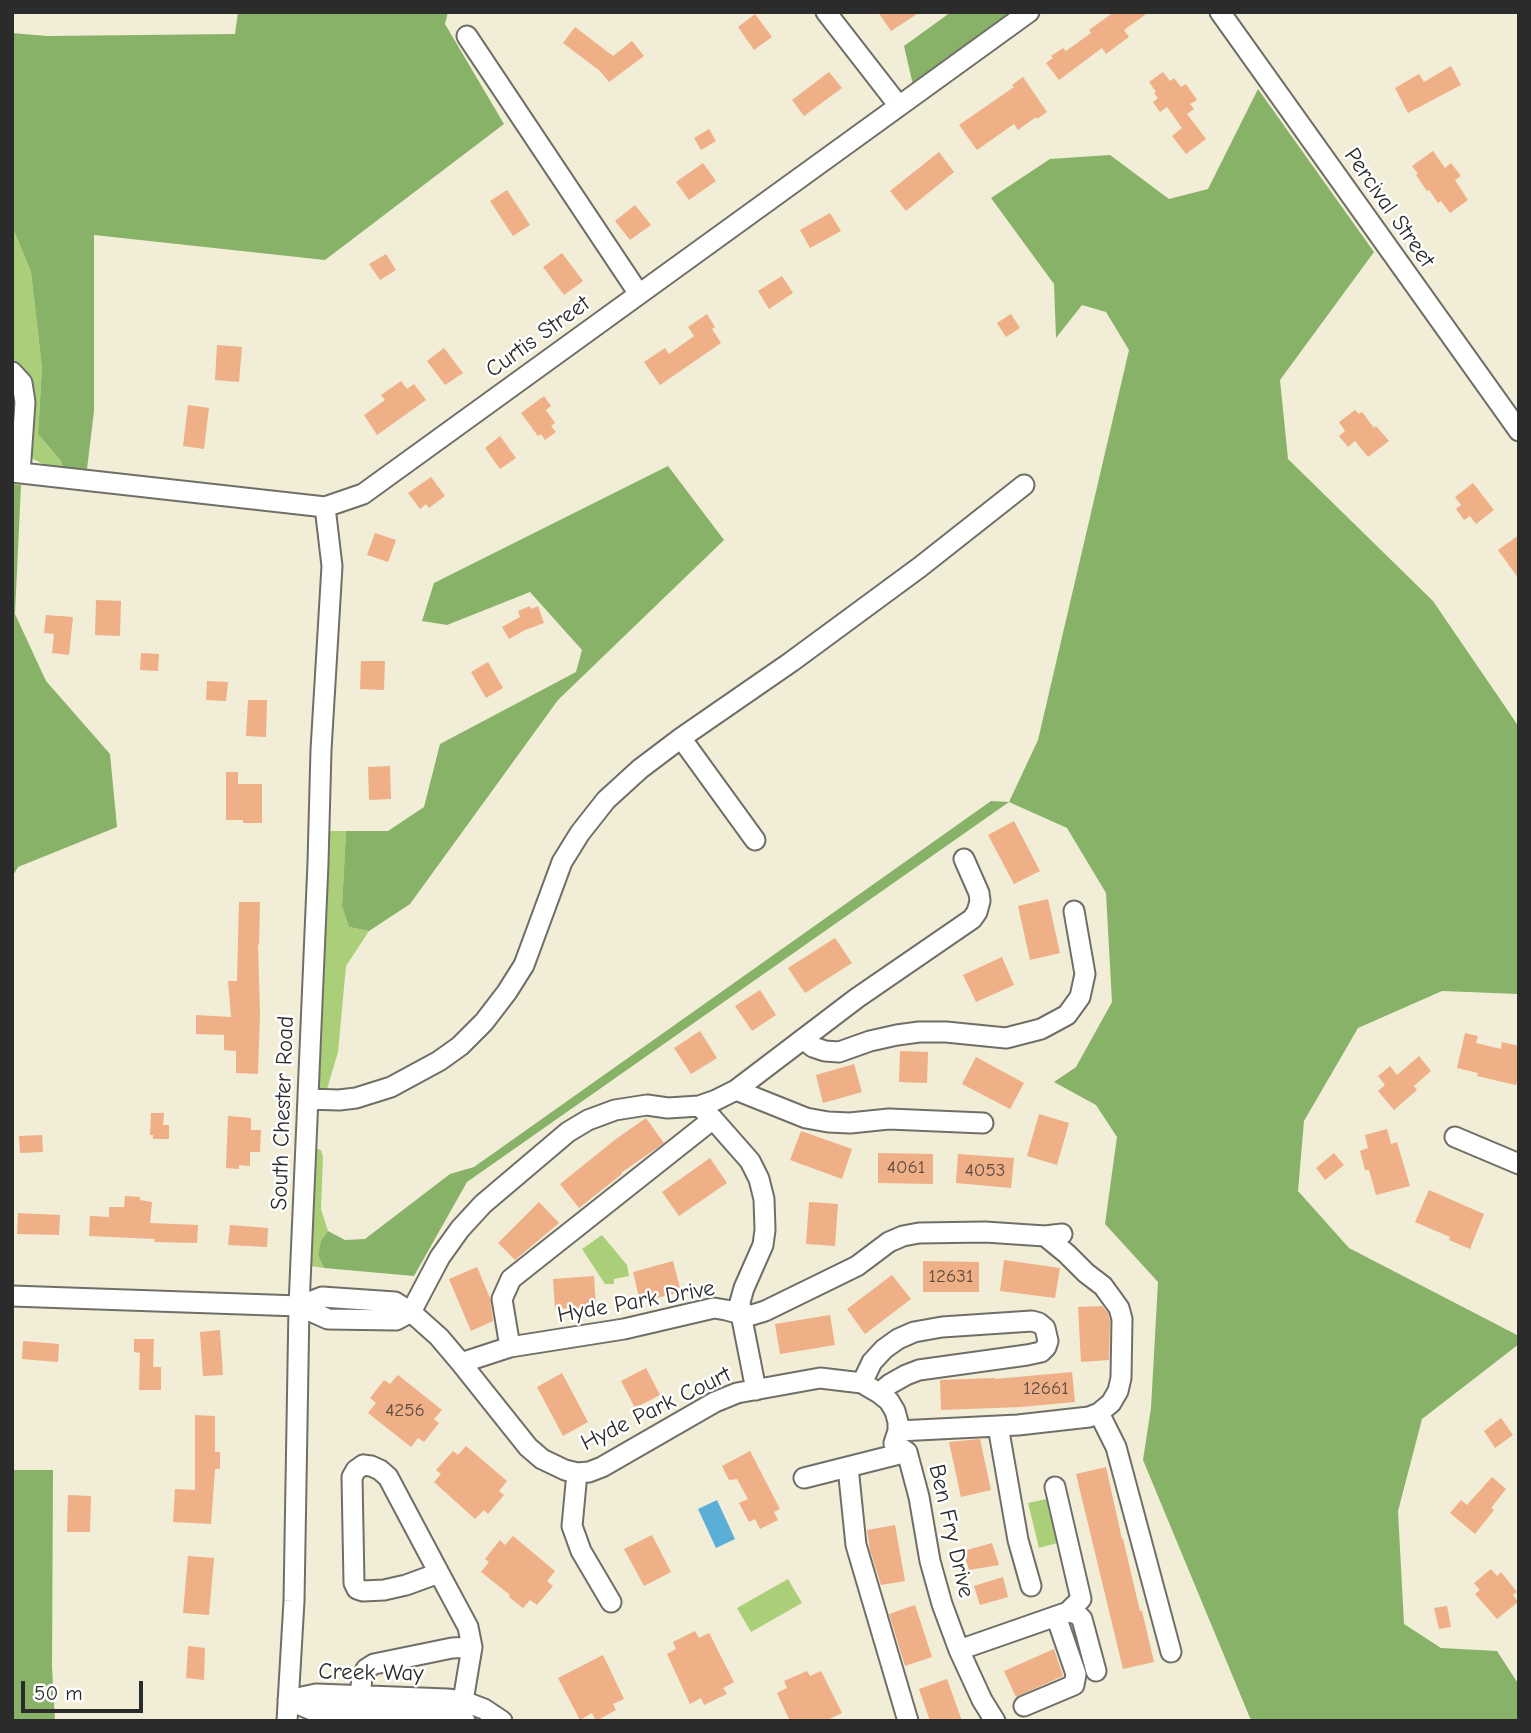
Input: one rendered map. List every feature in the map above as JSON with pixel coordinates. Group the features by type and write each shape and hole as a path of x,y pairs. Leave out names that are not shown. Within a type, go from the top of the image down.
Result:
{"street":[{"path":"826,12 899,106"},
{"name":"Curtis Street","path":"16,472 325,507 363,494 1029,12"},
{"name":"Percival Street","path":"1220,12 1519,431"},
{"path":"467,36 639,295"},
{"path":"12,372 22,383 25,402 16,472"},
{"path":"308,1099 339,1101 391,1087 439,1061 460,1046 484,1022 524,965 562,862 580,833 606,800 640,769 681,738 791,662 920,567 1024,485"},
{"name":"South Chester Road","path":"286,1721 294,1601 299,1306 321,741 332,566 325,507"},
{"path":"681,738 755,840"},
{"path":"510,1347 502,1299 511,1279 706,1112 716,1100 736,1090 857,998 972,919 980,901 979,893 964,859"},
{"path":"803,1039 825,1051 839,1052 870,1041 908,1033 946,1032 1006,1038 1041,1029 1067,1016 1080,997 1085,974 1073,911"},
{"path":"736,1090 806,1118 828,1122 889,1119 983,1123"},
{"path":"411,1312 440,1257 460,1229 483,1204 568,1132 588,1120 615,1110 648,1105 706,1112"},
{"name":"Hyde Park Drive","path":"461,1363 510,1347 624,1329 714,1308 741,1314 740,1302 744,1289 763,1245 764,1199 750,1161 706,1112"},
{"path":"1455,1137 1519,1164"},
{"path":"756,1390 741,1314 752,1315 765,1311 857,1266 889,1242 903,1236 919,1233 985,1232 1054,1235 1067,1254 1103,1286 1119,1308 1122,1320 1121,1378 1111,1403 1099,1413 1089,1418 898,1431"},
{"path":"12,1296 299,1306 322,1297 395,1301 439,1337 461,1363"},
{"path":"862,1383 872,1362 884,1349 914,1332 942,1327 1032,1321 1045,1328 1048,1341 1041,1352 919,1370 905,1375 879,1393"},
{"name":"Hyde Park Court","path":"461,1363 528,1447 542,1459 577,1473 602,1467 715,1402 737,1393 756,1390"},
{"name":"Ben Fry Drive","path":"756,1390 820,1378 862,1383 889,1401 898,1422 894,1443 906,1452 919,1497 930,1560 942,1604 959,1650 995,1721"},
{"path":"1099,1413 1116,1447 1171,1652"},
{"path":"999,1426 1018,1541 1031,1586"},
{"path":"804,1478 906,1452"},
{"path":"439,1573 384,1590 357,1589 354,1583 352,1477 356,1470 363,1465 371,1466 388,1477 468,1627 472,1647 462,1715"},
{"path":"848,1467 856,1545 908,1721"},
{"name":"Hyde Park Court","path":"577,1473 572,1525 581,1551 611,1602"},
{"path":"959,1650 1062,1614 1081,1599 1055,1487"},
{"path":"1062,1614 1077,1614 1082,1619 1096,1671"},
{"path":"1024,1706 1074,1685 1076,1674 1062,1614"},
{"path":"360,1696 362,1678 366,1670 374,1664 452,1648 472,1647"},
{"name":"Creek Way","path":"288,1700 316,1694 360,1696 462,1715"},
{"name":"Creek Way","path":"288,1700 314,1711 443,1716 462,1715 484,1709 502,1721"}],"green space":[{"path":"238,12 448,12 445,24 504,124 325,260 94,235 94,411 87,469 63,467 38,434 42,368 31,272 12,226 12,33 47,36 235,34"},
{"path":"951,12 1016,12 913,85 904,46"},
{"path":"1258,89 1374,252 1280,380 1288,459 1433,601 1519,727 1519,994 1442,991 1358,1028 1304,1121 1298,1191 1349,1248 1519,1336 1519,1344 1422,1419 1398,1511 1404,1624 1441,1648 1497,1651 1519,1685 1519,1721 1254,1721 1250,1718 1143,1460 1151,1408 1158,1282 1105,1224 1117,1137 1096,1105 1054,1082 1076,1067 1112,1002 1106,893 1067,828 1009,802 1038,740 1129,350 1106,312 1082,305 1056,338 1054,284 991,198 1050,159 1110,155 1169,199 1208,189"},
{"path":"12,226 31,272 42,368 38,434 63,467 45,465 33,459 26,446 32,402 23,369 12,357"},
{"path":"668,466 724,540 558,700 410,904 369,931 349,927 342,906 346,831 388,831 424,807 440,744 576,672 582,650 530,592 447,625 422,621 434,583"},
{"path":"12,484 21,485 15,614 46,681 110,754 117,827 18,867 12,877"},
{"path":"991,801 1009,802 467,1182 414,1276 324,1268 318,1255 321,1240 328,1231 345,1240 365,1239 450,1174 474,1167"},
{"path":"325,831 346,831 342,906 349,927 369,931 346,966 338,1052 323,1103 314,1108"},
{"path":"315,1148 321,1150 323,1157 321,1209 328,1231 321,1240 318,1255 324,1268 310,1266"},
{"path":"602,1235 627,1265 629,1276 614,1279 614,1284 605,1284 582,1249"},
{"path":"12,1470 53,1470 52,1667 55,1721 12,1721"},
{"path":"1051,1498 1061,1542 1039,1548 1028,1503"},
{"path":"788,1579 802,1603 751,1632 737,1608"}],"water":[{"path":"717,1500 735,1539 716,1548 698,1509"}],"building":[{"path":"878,12 920,12 891,31"},
{"path":"1114,12 1149,12 1124,30 1129,37 1106,54 1102,48 1059,80 1046,63 1053,58 1051,56 1063,48 1066,51"},
{"path":"755,14 772,37 754,50 738,27"},
{"path":"575,27 613,56 632,41 644,56 609,82 600,71 563,43"},
{"path":"1451,66 1461,85 1408,113 1395,88 1419,74 1424,82"},
{"path":"829,72 842,88 804,116 792,100"},
{"path":"1163,72 1170,81 1174,78 1181,87 1186,84 1197,100 1190,104 1194,109 1187,114 1206,139 1186,154 1172,136 1182,128 1167,107 1160,112 1153,102 1158,98 1149,82"},
{"path":"1023,77 1047,112 1018,130 1014,124 977,150 959,125 1014,87 1012,85"},
{"path":"709,129 716,141 701,150 694,138"},
{"path":"1433,151 1445,168 1451,163 1461,176 1455,180 1468,200 1450,213 1441,201 1438,203 1429,190 1427,191 1412,166"},
{"path":"939,152 954,172 906,211 890,191"},
{"path":"703,163 716,181 689,200 676,182"},
{"path":"507,190 530,225 513,236 490,201"},
{"path":"635,205 651,225 630,240 615,221"},
{"path":"830,213 841,231 810,248 800,230"},
{"path":"562,253 583,281 564,295 543,267"},
{"path":"386,254 396,270 380,280 369,264"},
{"path":"782,276 793,293 769,309 758,291"},
{"path":"707,314 721,343 660,385 644,362 665,348 669,354 694,336 688,327"},
{"path":"1011,314 1020,328 1006,337 997,323"},
{"path":"217,345 242,347 239,382 215,380"},
{"path":"444,348 463,373 445,385 427,361"},
{"path":"401,381 407,389 414,384 426,400 377,435 364,415 385,400 381,395"},
{"path":"544,396 551,406 546,410 555,423 551,426 556,432 545,440 541,434 538,436 521,413"},
{"path":"188,405 209,408 204,449 183,446"},
{"path":"1355,410 1359,414 1362,412 1374,428 1376,426 1389,441 1368,457 1355,441 1348,447 1339,436 1345,431 1339,422"},
{"path":"500,436 516,458 500,469 485,448"},
{"path":"431,477 445,496 429,508 426,504 420,509 408,493"},
{"path":"1473,483 1494,510 1476,524 1470,516 1464,520 1456,509 1461,505 1455,497"},
{"path":"375,533 396,540 388,562 367,555"},
{"path":"1519,535 1519,579 1498,550"},
{"path":"96,600 121,601 120,636 95,635"},
{"path":"530,606 531,609 538,606 544,623 509,639 502,627 520,617 518,611"},
{"path":"46,615 73,617 69,655 52,653 54,634 44,633"},
{"path":"141,653 159,654 158,671 140,670"},
{"path":"361,661 385,661 384,690 360,689"},
{"path":"488,662 503,688 486,698 471,672"},
{"path":"207,681 228,682 226,701 206,700"},
{"path":"248,700 267,700 266,737 246,736"},
{"path":"390,766 391,799 369,800 368,767"},
{"path":"226,772 238,772 238,784 262,784 262,823 226,820"},
{"path":"1014,821 1040,871 1014,884 988,835"},
{"path":"1048,899 1060,953 1030,960 1018,906"},
{"path":"239,902 260,902 258,1074 236,1073 236,1051 224,1050 224,1035 196,1034 196,1015 231,1017 228,981 237,981"},
{"path":"835,938 852,963 805,993 788,968"},
{"path":"1002,957 1014,985 976,1002 963,975"},
{"path":"760,990 776,1015 752,1031 735,1006"},
{"path":"700,1031 717,1058 691,1074 674,1048"},
{"path":"1465,1033 1478,1036 1476,1043 1501,1049 1502,1042 1519,1046 1516,1085 1477,1076 1478,1073 1457,1068"},
{"path":"900,1051 928,1052 927,1083 899,1082"},
{"path":"1419,1056 1431,1071 1414,1086 1417,1090 1394,1110 1378,1091 1385,1085 1378,1076 1390,1066 1397,1075"},
{"path":"976,1057 1024,1083 1010,1109 962,1084"},
{"path":"854,1064 862,1092 823,1103 816,1075"},
{"path":"151,1113 164,1113 163,1125 169,1125 169,1139 153,1139 153,1135 150,1135"},
{"path":"1039,1114 1069,1123 1057,1165 1027,1156"},
{"path":"228,1116 251,1118 251,1130 261,1130 260,1152 250,1152 250,1166 226,1168"},
{"path":"646,1118 664,1143 621,1173 579,1208 560,1184"},
{"path":"1387,1129 1391,1144 1397,1142 1410,1186 1376,1195 1360,1151 1368,1148 1365,1135"},
{"path":"801,1131 852,1149 842,1179 790,1160"},
{"path":"42,1135 43,1152 20,1153 19,1136"},
{"path":"878,1153 933,1154 933,1184 878,1183"},
{"path":"1334,1153 1344,1165 1325,1180 1316,1168"},
{"path":"958,1154 1014,1158 1011,1188 956,1183"},
{"path":"710,1158 727,1183 679,1216 662,1192"},
{"path":"1429,1190 1484,1214 1470,1249 1415,1222"},
{"path":"125,1196 140,1197 140,1200 152,1202 150,1223 198,1225 197,1243 89,1236 90,1216 109,1217 109,1207 124,1207"},
{"path":"539,1202 559,1223 515,1260 498,1243"},
{"path":"809,1202 838,1204 835,1246 806,1244"},
{"path":"18,1213 60,1215 59,1235 17,1234"},
{"path":"230,1225 268,1228 267,1247 228,1245"},
{"path":"1004,1260 1060,1268 1055,1298 1000,1291"},
{"path":"673,1261 681,1292 640,1302 633,1272"},
{"path":"923,1261 979,1262 979,1292 923,1292"},
{"path":"477,1267 490,1298 493,1321 471,1331 449,1279"},
{"path":"892,1275 911,1299 865,1334 847,1309"},
{"path":"594,1276 596,1307 555,1309 553,1279"},
{"path":"1102,1306 1110,1321 1109,1360 1081,1362 1078,1307"},
{"path":"830,1315 835,1345 780,1354 775,1324"},
{"path":"220,1330 223,1375 203,1376 200,1332"},
{"path":"134,1339 154,1339 153,1367 161,1367 161,1390 139,1390 140,1353 134,1352"},
{"path":"23,1341 59,1344 58,1362 22,1359"},
{"path":"646,1368 660,1395 635,1408 621,1381"},
{"path":"1072,1372 1075,1402 941,1410 940,1380 995,1379"},
{"path":"562,1373 588,1422 563,1436 537,1387"},
{"path":"398,1375 442,1410 434,1419 439,1423 424,1442 418,1438 411,1447 368,1413 376,1403 370,1398 384,1380 390,1384"},
{"path":"195,1415 215,1416 215,1452 220,1452 220,1469 215,1469 211,1524 173,1522 175,1489 195,1490"},
{"path":"1501,1418 1513,1435 1495,1448 1484,1431"},
{"path":"980,1439 991,1490 961,1497 949,1442"},
{"path":"466,1446 507,1481 499,1491 504,1495 488,1514 484,1510 475,1519 434,1482 441,1474 436,1470 453,1451 458,1455"},
{"path":"750,1451 780,1509 774,1512 778,1520 760,1529 755,1519 749,1522 739,1503 748,1499 737,1479 729,1480 722,1466"},
{"path":"1106,1467 1154,1662 1123,1669 1076,1474"},
{"path":"1492,1477 1506,1489 1475,1534 1450,1513 1461,1500 1467,1505"},
{"path":"68,1495 91,1496 90,1532 67,1532"},
{"path":"895,1525 905,1581 881,1585 867,1530"},
{"path":"652,1535 671,1572 644,1586 624,1549"},
{"path":"513,1536 555,1571 547,1581 553,1586 537,1605 530,1600 523,1608 481,1572 489,1562 485,1559 500,1540 505,1545"},
{"path":"992,1543 999,1565 969,1570 963,1551"},
{"path":"188,1556 214,1558 209,1615 183,1613"},
{"path":"1491,1569 1497,1576 1501,1572 1517,1592 1513,1595 1518,1602 1497,1619 1475,1594 1480,1590 1474,1583"},
{"path":"1003,1577 1008,1597 980,1605 974,1586"},
{"path":"915,1605 932,1657 905,1666 889,1614"},
{"path":"1447,1606 1451,1627 1439,1629 1434,1608"},
{"path":"695,1631 699,1638 709,1633 734,1682 723,1688 727,1694 704,1705 701,1698 690,1704 667,1654 676,1649 673,1642"},
{"path":"188,1646 205,1648 204,1680 186,1678"},
{"path":"1054,1649 1063,1676 1016,1697 1004,1671"},
{"path":"603,1655 624,1699 613,1704 616,1710 596,1721 592,1713 580,1720 558,1678"},
{"path":"807,1671 810,1676 821,1671 842,1713 825,1721 790,1721 777,1693 787,1688 784,1681"},
{"path":"947,1679 962,1721 930,1721 919,1689"}]}
